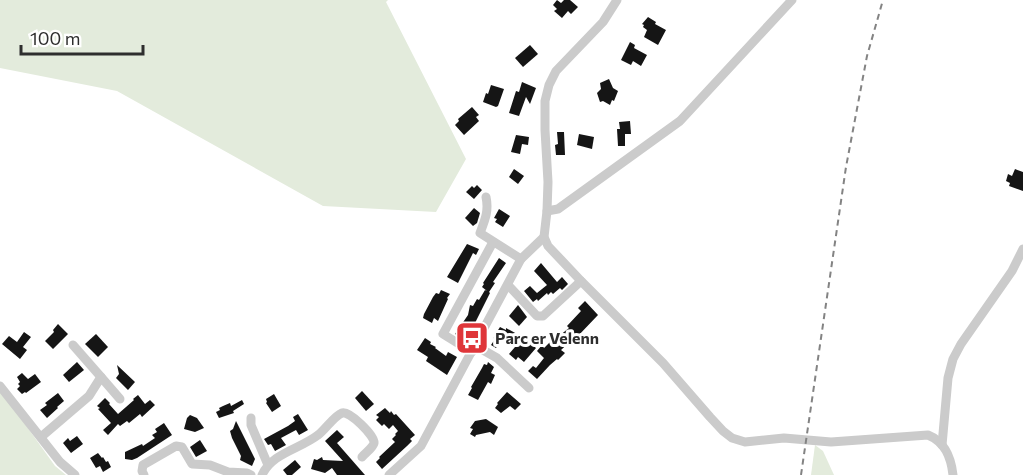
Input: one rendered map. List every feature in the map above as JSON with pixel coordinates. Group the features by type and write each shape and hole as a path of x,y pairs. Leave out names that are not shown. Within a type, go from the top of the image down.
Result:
{"street":[{"path":"617,0 603,22 556,71 549,85 545,101 548,182 544,237 548,246 663,363 723,431 738,440 745,442 784,438 831,442 928,435 947,451 952,475"},
{"path":"547,211 558,209 680,121 792,0"},
{"path":"486,197 487,215 480,233 521,259"},
{"path":"389,475 421,446 521,259 544,237"},
{"path":"493,242 443,334 497,358 529,388"},
{"path":"942,445 948,378 954,359 961,344 1012,271 1023,249"},
{"path":"508,285 537,316 543,316 581,280"},
{"path":"73,345 120,399"},
{"path":"41,437 88,396 101,377"},
{"path":"0,386 60,462 75,475"},
{"path":"262,475 268,465 318,435 341,413 352,416 373,438 373,446 362,457"},
{"path":"251,418 251,425 268,465"},
{"path":"144,475 143,465 176,446 182,447 192,464 210,465 228,472 251,475"}],"green space":[{"path":"0,0 388,0 386,2 466,159 436,212 323,206 117,91 0,68"},
{"path":"0,389 55,466 66,475 0,475"},
{"path":"815,445 823,451 834,475 811,475"}],"building":[{"path":"557,0 561,3 564,0 570,0 578,7 571,14 568,11 562,18 554,11 557,9 553,5"},
{"path":"648,17 666,30 658,45 644,37 647,30 642,24"},
{"path":"630,42 635,45 634,48 647,55 641,66 633,61 631,65 621,60"},
{"path":"530,45 538,54 523,67 515,58"},
{"path":"609,79 613,88 618,91 610,105 603,101 600,102 597,93 601,89 600,83"},
{"path":"522,82 536,88 530,104 526,97 519,116 509,113 516,91 519,92"},
{"path":"491,85 504,89 496,107 483,102"},
{"path":"472,107 479,115 476,117 479,121 464,135 455,125 458,119"},
{"path":"630,121 631,134 625,134 625,146 618,146 619,122"},
{"path":"557,132 564,132 565,155 556,155"},
{"path":"579,134 594,137 592,149 577,145"},
{"path":"516,135 529,137 528,145 522,144 520,154 511,152"},
{"path":"514,169 524,176 518,184 509,177"},
{"path":"1015,169 1023,172 1023,191 1009,186 1010,183 1006,181 1008,174 1012,176"},
{"path":"477,185 482,190 474,199 466,192 472,186 474,188"},
{"path":"474,208 480,213 477,223 473,226 465,218"},
{"path":"499,209 510,216 503,227 495,222 497,219 494,218"},
{"path":"467,244 479,249 476,255 473,253 458,283 447,277"},
{"path":"499,258 506,263 493,282 495,283 473,327 464,339 455,334 468,315 470,305 473,306 485,290 487,291 482,287 483,283"},
{"path":"541,263 557,282 562,277 568,284 562,290 560,288 553,294 551,292 548,295 547,293 538,301 537,299 533,302 524,291 530,286 537,293 547,285 534,271"},
{"path":"441,290 450,294 438,321 434,318 432,323 423,318 424,314 433,297"},
{"path":"585,301 598,315 561,350 565,353 537,379 528,371 533,366 536,368 544,358 537,351 542,345 544,348 558,334 559,336 569,328 567,326 581,311 578,308"},
{"path":"518,305 527,317 519,326 509,316"},
{"path":"58,324 68,334 53,349 45,341"},
{"path":"500,327 526,339 536,348 524,362 518,357 516,360 509,354 515,347 502,337 496,348 491,345"},
{"path":"24,332 31,337 23,347 27,350 20,359 2,344 9,336 17,342"},
{"path":"96,334 108,347 98,357 85,344"},
{"path":"425,338 446,356 448,352 457,357 447,375 426,361 428,357 417,350"},
{"path":"77,362 84,370 69,382 63,375"},
{"path":"488,362 494,367 491,373 495,375 491,384 488,382 478,400 468,395 484,364 487,365"},
{"path":"117,365 135,382 128,390 116,378 119,374"},
{"path":"22,373 28,379 35,374 41,382 22,394 17,389 20,382 17,377"},
{"path":"362,391 374,404 366,411 355,398"},
{"path":"507,392 521,404 515,410 510,406 501,413 495,408"},
{"path":"58,393 64,401 47,418 40,410"},
{"path":"274,394 281,406 272,412 266,399"},
{"path":"138,395 145,404 150,400 155,405 142,417 140,414 129,423 127,421 120,426 118,424 108,435 103,430 111,423 97,406 105,398 118,414"},
{"path":"242,400 244,404 233,411 234,413 219,418 216,412 220,410 219,408 230,403 231,406"},
{"path":"385,408 390,413 391,411 394,415 396,414 415,435 410,439 412,441 382,469 376,462 395,442 392,439 398,431 393,425 389,429 376,420 379,417 376,415"},
{"path":"298,414 308,430 299,435 296,430 281,438 286,445 275,451 264,439 295,421 293,417"},
{"path":"190,415 197,418 204,428 195,432 184,429"},
{"path":"486,419 498,427 494,435 490,432 475,437 470,434 473,429 470,428 475,421"},
{"path":"236,421 255,459 252,466 240,460 241,456 232,438 230,431"},
{"path":"164,423 172,435 137,458 125,459 125,452 142,444 143,446 155,438 152,435 157,432 155,429"},
{"path":"337,430 344,437 337,443 365,475 337,475 332,468 325,473 311,469 314,459 322,457 323,460 343,461 325,441"},
{"path":"77,436 83,444 71,453 63,443 68,438 70,441"},
{"path":"200,440 207,451 196,457 190,447"},
{"path":"98,453 106,462 108,461 111,467 103,472 100,466 96,468 90,458"},
{"path":"295,460 301,467 292,475 287,475 283,470"}],"railway":[{"path":"801,475 846,167 867,56 883,0"}],"place":[{"name":"Parc er Velenn","path":"472,338"}]}
